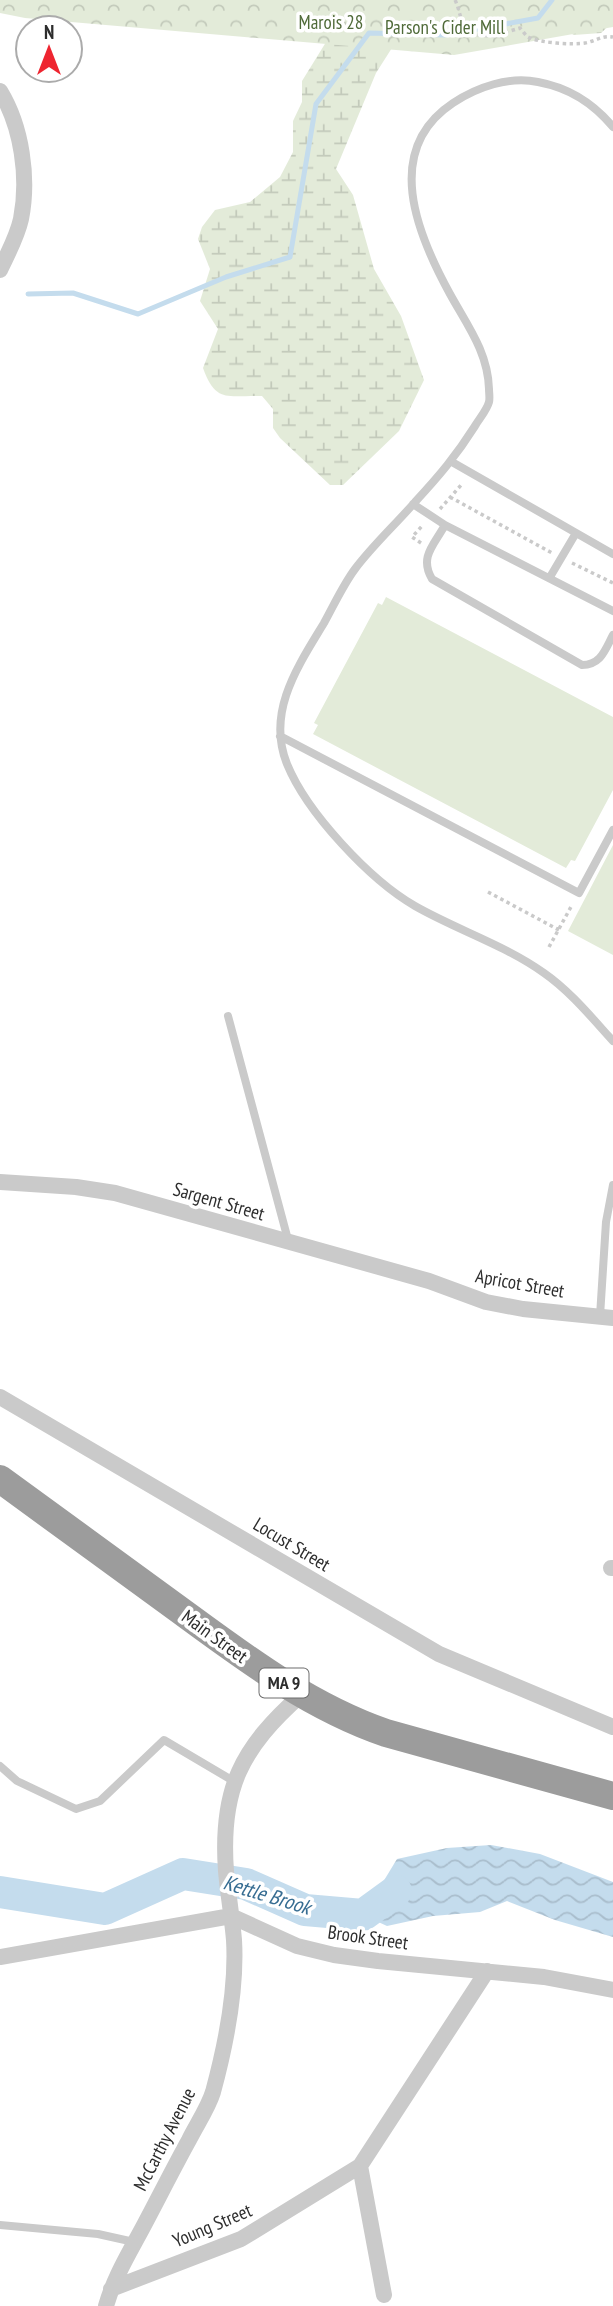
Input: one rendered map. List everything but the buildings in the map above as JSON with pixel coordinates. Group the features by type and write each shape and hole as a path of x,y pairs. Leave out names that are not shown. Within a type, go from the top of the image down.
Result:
{"highway":[{"name":"Main Street","path":"0,1479 246,1659 337,1713 378,1730 613,1796"}],"street":[{"path":"0,91 13,117 18,135 24,194 16,237 0,270"},
{"name":"Sargent Street","path":"0,1182 76,1187 115,1193 423,1280"},
{"name":"Apricot Street","path":"423,1280 498,1305 607,1317"},
{"name":"Locust Street","path":"0,1397 407,1637 467,1667 613,1727"},
{"path":"235,1782 258,1737 302,1694"},
{"name":"McCarthy Avenue","path":"106,2306 111,2289 134,2242 212,2096 231,2002 234,1941 225,1836 227,1805 235,1782"},
{"path":"0,1957 231,1916"},
{"name":"Brook Street","path":"231,1916 298,1946 334,1955 565,1979 613,1990"},
{"name":"Young Street","path":"111,2289 241,2239 360,2166 487,1971"},
{"path":"360,2166 384,2295"}],"lane":[{"path":"613,127 597,108 580,97 556,86 534,81 513,81 482,87 464,96 432,119 421,135 412,156 411,184 417,224 449,292 476,337 488,370 489,403 452,462 355,569 290,680 284,700 281,736 287,764 301,792 319,818 376,877 413,905 548,975 613,1041"},
{"path":"452,462 613,554"},
{"path":"413,504 444,525 613,611"},
{"path":"444,525 426,557 426,569 432,579 582,665 591,665 598,661 613,635"},
{"path":"550,577 576,533"},
{"path":"281,736 579,893 613,830"},
{"path":"228,1016 287,1236 292,1244"},
{"path":"607,1317 606,1222 613,1185"},
{"path":"0,1766 17,1781 76,1809 100,1801 164,1740 235,1782"},
{"path":"0,2225 98,2234 134,2242"}],"path":[{"path":"455,0 460,19 466,27 460,34 493,36 520,28 528,37 574,44 605,36 613,37"},
{"path":"439,509 462,484"},
{"path":"450,497 552,553"},
{"path":"423,526 412,537 424,544"},
{"path":"572,562 613,583"},
{"path":"488,892 559,930"},
{"path":"550,947 572,905"}],"green space":[{"path":"0,0 613,0 613,27 454,55 84,23 84,14 14,16 0,13"},
{"name":"Parson's Cider Mill","path":"405,0 613,0 613,22 601,33 574,35 545,20 397,40 376,73 336,169 353,195 374,269 401,316 424,380 399,431 343,485 330,485 280,438 273,428 273,409 262,396 225,395 218,392 208,379 203,368 218,329 200,301 210,269 198,239 202,227 215,210 250,202 280,177 293,152 293,121 302,102 302,81 336,26"},
{"path":"386,597 613,717 613,790 575,861 571,860 566,868 313,734 318,725 314,723 378,603 382,605"},
{"path":"613,845 613,955 568,931"}],"water":[{"path":"491,1845 540,1854 613,1882 613,1937 555,1920 507,1901 480,1912 433,1916 387,1926 363,1915 397,1859 447,1848"}],"waterway":[{"path":"28,294 73,293 138,314 226,277 290,257 316,104 369,33 445,35 538,18 552,0"},
{"name":"Kettle Brook","path":"0,1892 105,1909 183,1874 246,1884 305,1910 363,1915 396,1891"}],"park label":[{"name":"Marois 28","path":"331,22"}]}
